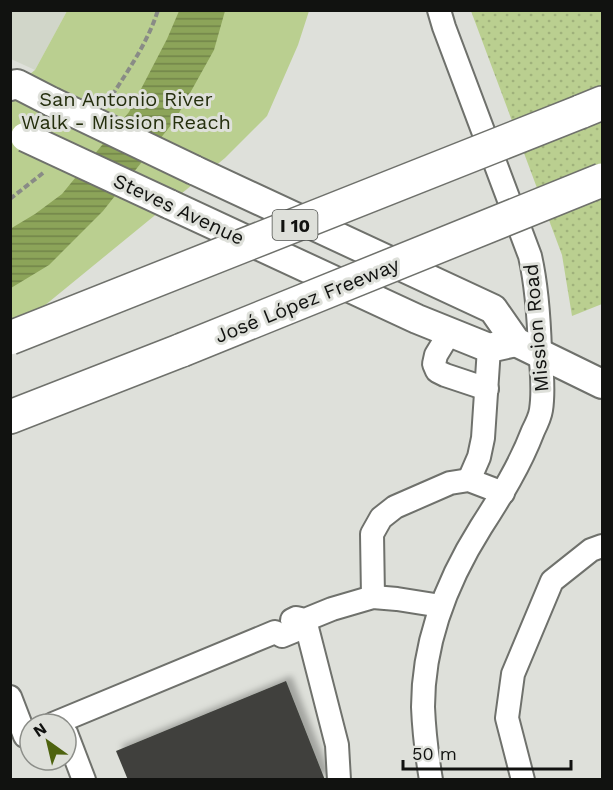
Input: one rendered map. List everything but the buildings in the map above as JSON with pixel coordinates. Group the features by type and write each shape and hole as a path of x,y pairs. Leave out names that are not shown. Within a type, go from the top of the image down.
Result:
{"highway":[{"name":"I 10","path":"10,338 591,107"},
{"name":"José López Freeway","path":"10,417 603,180"}],"main road":[{"name":"Steves Avenue","path":"10,86 17,84 194,170 493,309 515,348"},
{"name":"Steves Avenue","path":"18,134 417,319 450,332 515,348 603,384"}],"street":[{"name":"Mission Road","path":"431,780 423,706 431,640 454,573 525,453 541,411 542,383 515,348 536,282 530,256 439,10"},
{"path":"450,332 436,355 434,364 437,371 487,389"},
{"path":"469,480 479,457 483,438 487,389 515,348"},
{"path":"373,597 372,534 381,518 394,507 450,483 469,480 503,493"},
{"path":"522,780 507,718 513,674 552,581 591,550 603,546"},
{"path":"78,718 275,632 282,636 299,629 305,620 332,609 373,597 441,606"},
{"path":"305,620 337,745 339,780"},
{"path":"10,697 18,724"},
{"path":"78,766 84,780"}],"shaded area":[{"path":"11,11 67,11 35,70 11,59"},
{"path":"179,11 225,11 214,50 175,120 103,211 49,265 11,288 10,229 62,194 129,112"}],"green space":[{"name":"San Antonio River Walk - Mission Reach","path":"67,11 309,11 298,45 267,116 225,158 11,333 11,89 35,70"},
{"path":"471,11 602,11 602,304 572,316 562,255"}]}
